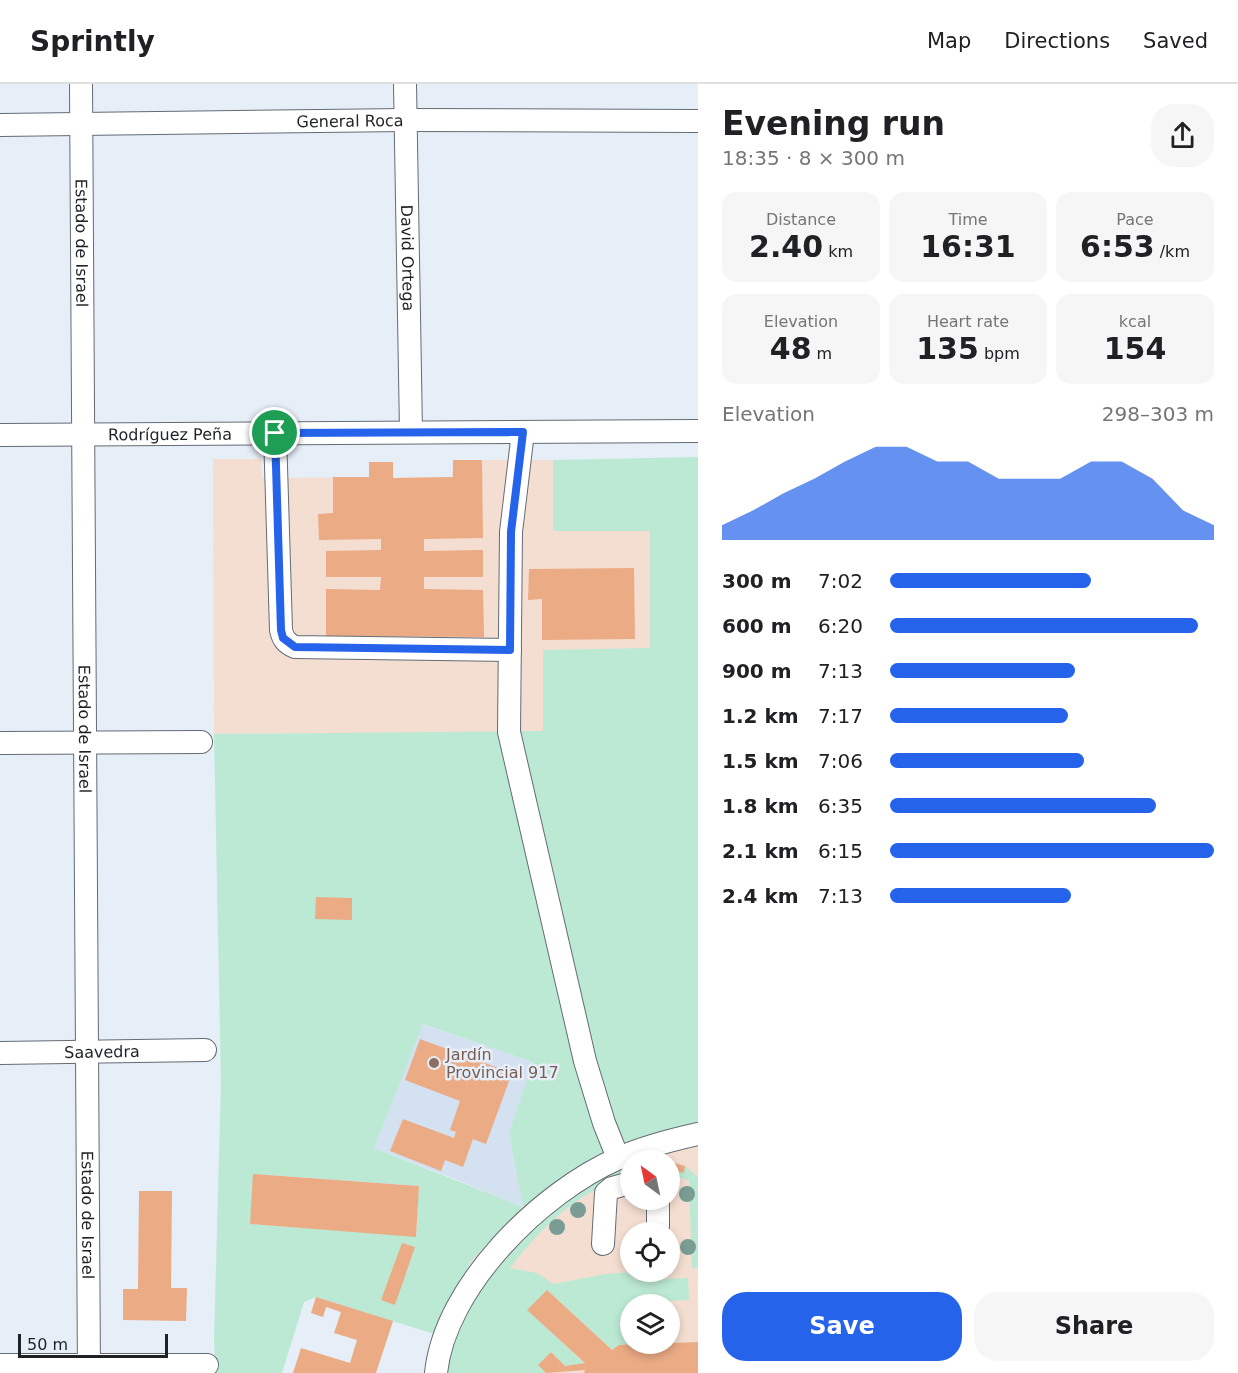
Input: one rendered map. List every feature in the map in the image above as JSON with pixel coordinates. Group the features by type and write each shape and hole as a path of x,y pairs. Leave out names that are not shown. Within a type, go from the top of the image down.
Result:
{"street":[{"name":"Estado de Israel","path":"81,84 89,1369"},
{"name":"David Ortega","path":"405,84 411,432"},
{"name":"General Roca","path":"0,125 405,120 698,120"},
{"name":"Rodríguez Peña","path":"0,435 698,431"},
{"path":"436,1373 437,1356 449,1323 480,1273 496,1253 559,1194 585,1176 618,1158 604,1123 585,1061 509,732 511,532 523,432"},
{"path":"275,433 281,630 283,638 289,644 295,647 510,650"},
{"path":"0,743 201,742"},
{"name":"Saavedra","path":"0,1053 205,1050"},
{"path":"662,1150 698,1134"},
{"path":"603,1244 606,1192 620,1186"},
{"path":"0,1365 89,1369 207,1365"}],"shaded area":[{"path":"213,459 261,459 262,478 369,477 369,462 393,462 393,478 452,477 453,460 553,460 553,531 650,531 650,649 544,650 543,732 214,734"},
{"path":"422,1024 534,1062 509,1133 523,1207 374,1148"},
{"path":"698,1062 698,1373 425,1373 428,1353 442,1315 472,1260 523,1207 509,1133"}],"green space":[{"path":"698,457 698,1127 625,1144 621,1140 523,1207 472,1260 434,1334 316,1297 304,1302 282,1373 216,1373 214,1342 221,1081 214,734 543,731 543,650 650,648 650,531 553,531 553,460","holes":["423,1024 533,1062 509,1133 523,1207 374,1148","254,1174 419,1186 416,1236 251,1224"]},
{"path":"685,1166 698,1177 698,1267 692,1268 689,1181 680,1177 680,1171 683,1172"},
{"path":"620,1169 620,1181 595,1190 559,1215 538,1235 510,1268 537,1273 553,1284 620,1273 620,1282 680,1282 680,1278 688,1278 689,1300 680,1300 680,1294 620,1294 620,1345 612,1350 547,1290 528,1310 585,1364 565,1366 551,1352 538,1365 546,1373 445,1373 459,1323 490,1276 539,1221 566,1199"}],"building":[{"path":"453,460 482,460 483,538 424,539 424,551 483,550 483,577 424,577 424,589 483,590 484,637 326,636 326,589 380,590 381,577 326,577 326,551 381,550 381,539 319,540 318,514 333,513 333,477 369,477 369,462 393,462 393,478 453,477"},
{"path":"634,568 635,639 542,640 542,599 528,600 529,569"},
{"path":"316,897 352,898 352,920 315,919"},
{"path":"420,1039 512,1073 486,1144 473,1139 463,1167 445,1160 441,1171 390,1151 403,1119 454,1138 456,1132 450,1130 460,1101 405,1080"},
{"path":"680,1164 685,1166 684,1173 680,1172"},
{"path":"253,1174 419,1186 416,1237 250,1224"},
{"path":"139,1191 172,1191 171,1288 187,1288 186,1321 123,1320 123,1289 138,1289"},
{"path":"402,1243 415,1247 395,1305 381,1300"},
{"path":"547,1290 612,1350 620,1345 620,1354 680,1354 680,1343 698,1342 698,1373 584,1373 585,1370 546,1373 538,1365 551,1352 565,1366 585,1363 527,1310"},
{"path":"316,1297 393,1321 376,1373 293,1373 301,1348 350,1363 357,1340 334,1333 341,1312 326,1307 323,1317 311,1313"}],"place":[{"name":"Jardín Provincial 917","path":"434,1063"}],"route":[{"path":"523,432 511,532 510,650 295,647 289,644 283,638 281,630 275,433 523,432"}]}
